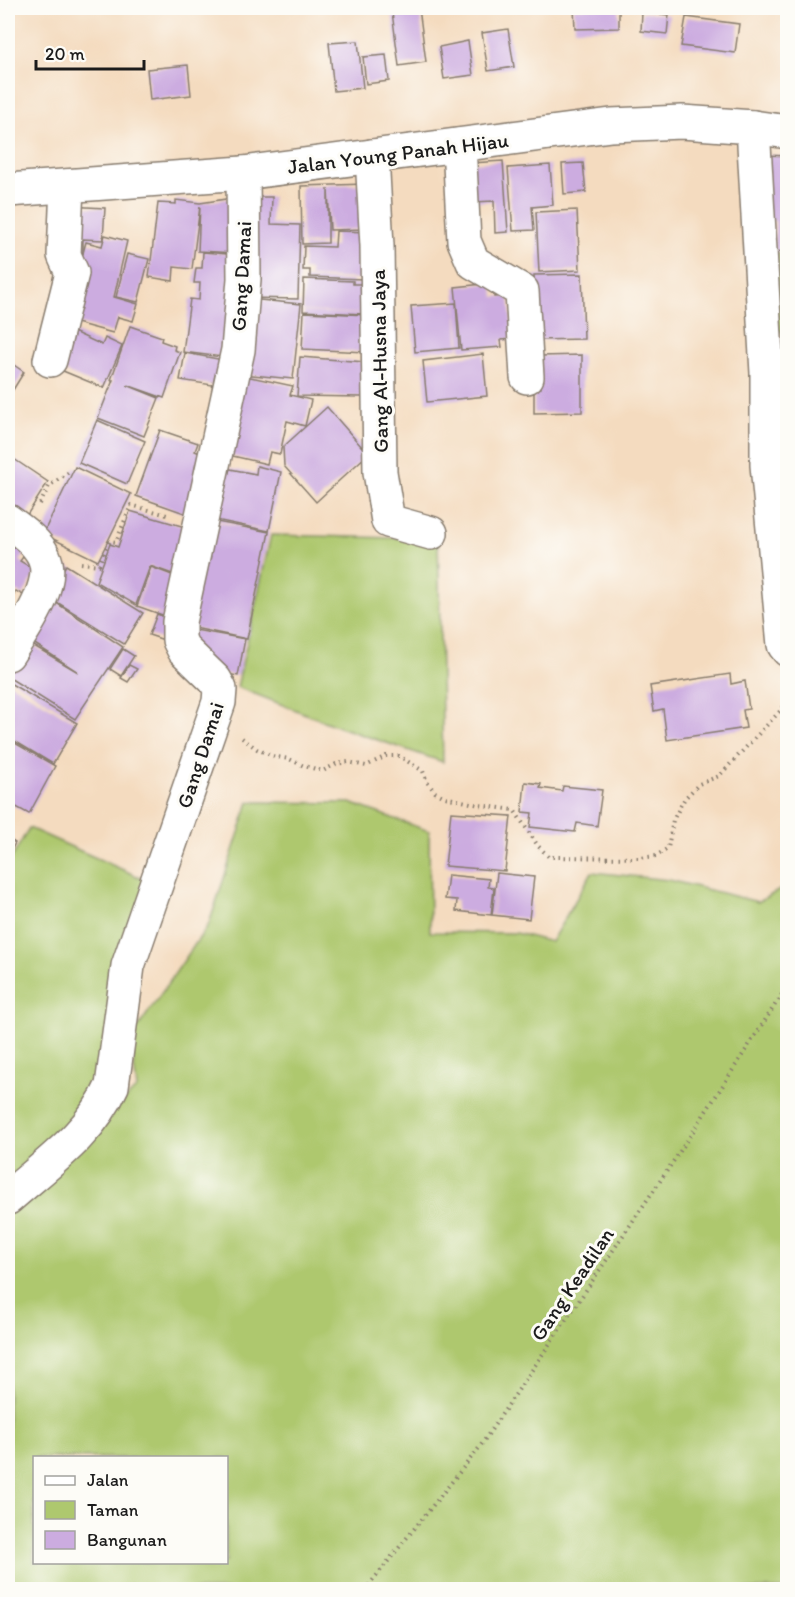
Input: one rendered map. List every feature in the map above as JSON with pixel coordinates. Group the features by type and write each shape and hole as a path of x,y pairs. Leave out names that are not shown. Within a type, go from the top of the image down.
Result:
{"street":[{"name":"Jalan Young Panah Hijau","path":"8,190 243,172 611,125 682,122 788,132"},
{"path":"753,127 764,291 767,465 784,645 788,650"},
{"path":"459,145 464,241 473,262 522,291 527,377"},
{"name":"Gang Al-Husna Jaya","path":"372,156 377,246 380,472 388,521 431,533"},
{"name":"Gang Damai","path":"8,1198 87,1127 105,1103 112,1086 128,966 217,711 220,689 184,650 179,640 179,622 238,350 244,279 243,172"},
{"path":"50,360 72,273 64,255 67,186"},
{"path":"8,654 41,597 48,576 26,538"}],"path":[{"path":"69,472 49,486 26,538 99,565 110,541 116,542 131,505 199,524"},
{"path":"217,711 243,739 257,749 323,771 336,764 348,762 366,766 386,756 399,756 423,771 427,782 435,792 445,797 514,810 538,846 549,857 641,858 656,856 669,848 673,820 685,798 699,784 719,776 782,709 788,699"},
{"name":"Gang Keadilan","path":"365,1590 479,1448 677,1156 788,985"}],"green space":[{"path":"770,253 787,253 787,331 776,332"},
{"path":"271,535 438,539 443,762 339,727 237,687"},
{"path":"249,802 350,803 429,831 430,932 516,933 551,942 592,872 669,880 758,902 787,886 787,1589 145,1590 131,1584 122,1590 8,1589 8,1212 137,1088 130,1039 209,924"},
{"path":"29,828 148,881 103,1080 72,1129 8,1187 8,864"}],"building":[{"path":"419,8 426,62 399,66 392,12"},
{"path":"574,8 619,8 619,28 575,29"},
{"path":"642,12 669,15 667,34 641,31"},
{"path":"686,17 739,24 735,53 681,46"},
{"path":"508,29 514,67 488,71 482,33"},
{"path":"358,41 363,88 334,91 329,43"},
{"path":"468,41 473,75 444,79 439,47"},
{"path":"386,55 389,81 366,84 363,57"},
{"path":"188,65 191,95 150,100 147,69"},
{"path":"765,155 788,156 788,252 774,251 775,221 766,220"},
{"path":"503,161 508,232 495,233 494,201 473,202 471,163"},
{"path":"583,163 586,192 564,194 562,164"},
{"path":"550,165 553,205 532,207 534,230 513,231 508,168"},
{"path":"366,184 367,229 330,230 328,189 328,243 302,244 301,186"},
{"path":"239,197 237,253 198,251 200,206 192,269 174,267 173,281 149,277 158,203 176,204 176,200 200,203"},
{"path":"250,197 272,197 271,224 300,225 298,299 248,298"},
{"path":"68,206 105,208 103,240 83,239 83,253 80,253"},
{"path":"577,210 580,270 539,272 536,212"},
{"path":"336,231 369,232 363,279 310,277 310,270 303,270 304,246 335,247"},
{"path":"105,235 127,241 114,297 138,304 133,321 118,317 113,333 65,320 86,242 102,246"},
{"path":"203,252 240,255 230,358 183,352 190,299 199,300 200,283 194,283 196,268 202,268"},
{"path":"127,254 149,259 138,302 116,297"},
{"path":"582,274 584,339 536,340 534,275"},
{"path":"304,279 353,281 353,284 365,284 364,314 303,311"},
{"path":"493,283 494,297 509,296 513,339 501,340 502,347 461,350 455,287"},
{"path":"249,299 301,304 293,379 241,374"},
{"path":"456,303 459,348 415,352 411,306"},
{"path":"304,312 368,315 366,352 302,349"},
{"path":"130,326 162,337 161,341 175,346 174,350 180,352 164,398 127,385 159,398 144,436 98,418"},
{"path":"67,329 102,345 105,338 122,346 104,388 51,366"},
{"path":"185,353 229,361 225,387 180,380"},
{"path":"483,354 487,396 427,402 423,361"},
{"path":"582,355 582,412 534,413 534,388 541,388 540,356"},
{"path":"300,357 365,362 362,397 297,396"},
{"path":"8,361 24,372 8,398"},
{"path":"782,372 788,372 788,390 782,391"},
{"path":"241,375 293,386 290,395 311,400 305,426 287,421 280,454 270,452 267,464 224,454"},
{"path":"327,407 368,454 316,502 284,466 283,447"},
{"path":"776,415 788,416 788,456 775,454"},
{"path":"97,420 145,441 127,484 79,463"},
{"path":"160,430 198,443 195,451 210,457 190,515 136,496"},
{"path":"8,455 48,482 25,518 8,506"},
{"path":"215,466 256,474 257,466 281,472 269,531 211,519"},
{"path":"75,467 131,494 98,561 43,534"},
{"path":"780,468 788,468 788,527"},
{"path":"130,511 192,529 181,577 150,566 136,605 96,582 110,544 118,547"},
{"path":"206,520 269,532 247,639 185,626"},
{"path":"8,535 28,550 20,561 37,571 23,595 16,591 8,606"},
{"path":"66,565 143,613 124,644 47,596"},
{"path":"151,567 185,580 171,618 137,606"},
{"path":"49,598 123,647 75,719 8,677 8,666 24,640 78,672 24,637"},
{"path":"157,614 172,620 164,640 149,635"},
{"path":"184,628 245,639 238,676 205,670"},
{"path":"123,649 134,656 121,676 110,669"},
{"path":"129,665 137,669 128,682 121,678"},
{"path":"730,674 731,684 745,681 749,709 743,710 746,728 667,740 663,709 654,711 650,686"},
{"path":"8,682 77,723 53,764 8,737"},
{"path":"8,739 55,766 29,814 9,803 12,798 8,796"},
{"path":"525,782 541,784 540,788 562,791 563,786 602,790 597,826 577,823 575,832 530,827 532,813 522,812"},
{"path":"451,812 511,816 505,871 445,866"},
{"path":"8,838 15,843 8,856"},
{"path":"497,873 534,877 529,919 492,915"},
{"path":"448,875 489,879 488,887 494,888 491,915 456,911 457,900 445,899"}]}
